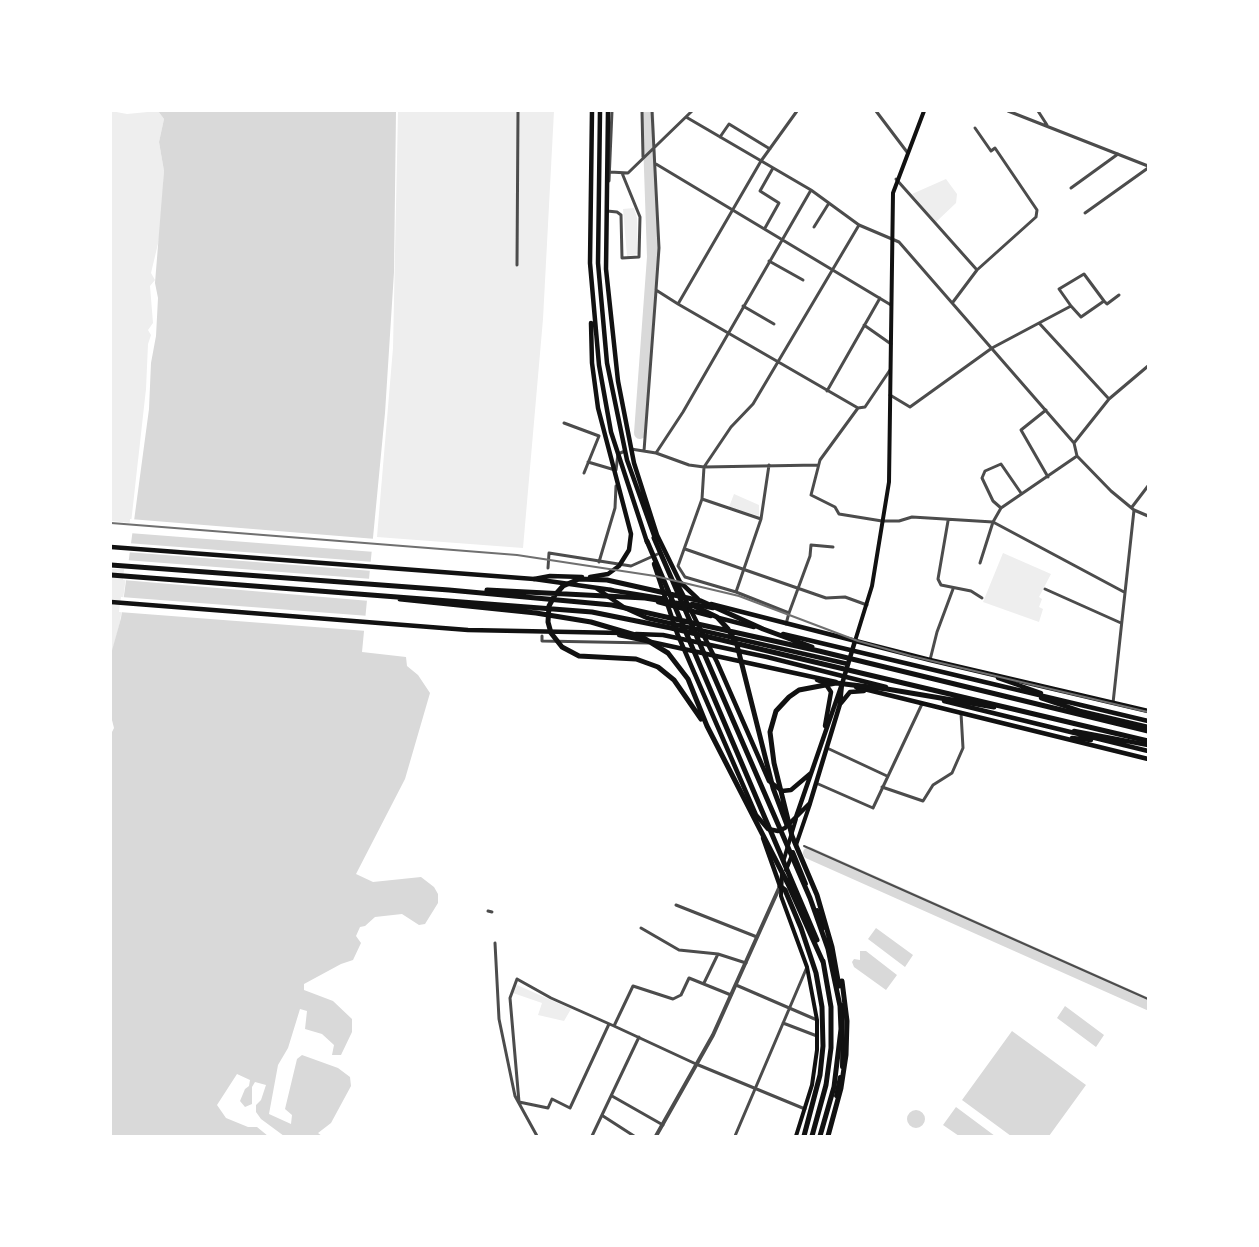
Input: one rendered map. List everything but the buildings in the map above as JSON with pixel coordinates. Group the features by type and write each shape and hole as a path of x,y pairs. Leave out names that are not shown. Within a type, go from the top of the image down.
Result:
{"highway":[{"path":"654,537 819,921 828,948 840,1006"},
{"path":"647,541 803,901 823,962 829,992 832,1035 826,1085 812,1136"},
{"path":"111,565 449,590 612,605 819,651 1148,729"},
{"path":"111,575 564,609 634,619 1148,743"},
{"path":"707,726 674,680 658,667 627,657 579,656 562,647 551,633 548,622 549,606 558,591 579,579 597,579 694,598 819,651"},
{"path":"449,590 527,590 645,598 685,604 713,614 728,629 737,645 773,788 817,896 839,977 837,1070 820,1136"},
{"path":"381,595 408,601 554,616 600,625 642,637 663,648 677,663 693,692 753,820 788,884 823,962"},
{"path":"792,836 770,740 776,711 794,693 820,684 847,684 1028,713"},
{"path":"802,873 821,909 840,969 847,1020 842,1088 827,1136"},
{"path":"780,886 786,890 801,928 820,991 824,1034 818,1087 804,1136"}],"main road":[{"path":"534,579 550,576 595,577 608,574 622,563 629,550 631,534 594,388 590,344 592,111"},
{"path":"600,111 598,263 604,341 619,429 654,537 717,662 769,781 776,788 791,790 811,773"},
{"path":"608,111 606,211 610,321 618,381 640,488 665,551 680,582 692,596 769,620"},
{"path":"825,726 842,684 867,605 882,521 890,469 893,193 896,179 924,111"},
{"path":"591,297 599,365 611,432 677,633 746,793 764,827 773,831 785,828 810,803"},
{"path":"111,547 534,579 594,586 968,679 1062,691"},
{"path":"594,586 625,608 647,618 848,664"},
{"path":"610,590 769,620 1148,711"},
{"path":"111,602 515,631 598,632 663,636 767,657 1148,751"},
{"path":"598,632 661,643 801,674 1148,759"},
{"path":"796,1136 812,1085 817,1020 807,967 781,896 780,886 784,855 825,726 831,696 830,689 825,683 801,674"},
{"path":"987,674 1060,700"},
{"path":"985,682 1147,721"},
{"path":"780,886 827,748 840,704 842,684"},
{"path":"1018,690 1080,711 1148,729"},
{"path":"840,704 854,691 872,691"},
{"path":"1052,728 1148,743"},
{"path":"1064,731 1106,749"},
{"path":"1062,738 1108,742"},
{"path":"756,815 766,854 780,886"},
{"path":"784,855 793,852"},
{"path":"793,852 833,949 843,1003 842,1070 827,1136"}],"street":[{"path":"517,265 518,111"},
{"path":"606,200 610,172 612,111"},
{"path":"642,111 644,156"},
{"path":"644,451 659,248 652,111"},
{"path":"610,172 628,173 692,111"},
{"path":"678,304 761,161 797,111"},
{"path":"876,111 907,152"},
{"path":"1008,111 1148,167"},
{"path":"1038,111 1048,127"},
{"path":"686,117 811,190 860,225 899,242 1074,443 1077,456 1133,508 1148,516"},
{"path":"720,137 729,124 770,149"},
{"path":"953,302 977,270 1036,217 1037,210 995,148 991,151 975,128"},
{"path":"1071,188 1118,154"},
{"path":"656,164 891,304"},
{"path":"1085,213 1148,167"},
{"path":"765,228 779,203 760,191 773,168"},
{"path":"606,211 617,212 621,215 622,258 639,257 639,217 622,173"},
{"path":"896,179 977,270"},
{"path":"656,453 811,190"},
{"path":"814,227 830,203"},
{"path":"789,613 736,592 685,577 678,566 702,499 704,466 731,427 753,404 832,267 860,225"},
{"path":"770,261 803,280"},
{"path":"1104,301 1078,317 1059,289 1084,274 1107,304 1119,295"},
{"path":"656,290 858,408 865,407 880,381 891,369"},
{"path":"827,391 880,298"},
{"path":"743,306 774,324"},
{"path":"890,395 910,407 992,348 1071,306"},
{"path":"1039,323 1109,399"},
{"path":"864,325 891,344"},
{"path":"1074,443 1109,399 1148,366"},
{"path":"858,408 818,465 811,495 835,507 839,514 882,521 899,521 912,517 993,522 1124,592"},
{"path":"1046,410 1021,430 1048,477"},
{"path":"564,423 607,440 618,454 615,508 599,562"},
{"path":"584,473 598,435"},
{"path":"618,454 632,449 656,453 689,465 704,466 818,465"},
{"path":"980,563 993,522 1001,508 1077,456"},
{"path":"588,462 616,470"},
{"path":"1001,508 993,501 982,478 984,471 1001,464 1021,493"},
{"path":"736,592 761,519 770,465"},
{"path":"1113,702 1133,508 1148,486"},
{"path":"702,499 761,519"},
{"path":"948,521 938,579 941,585 971,591 982,598"},
{"path":"786,624 810,556 811,545 832,547"},
{"path":"685,549 826,598 845,597 867,605"},
{"path":"548,568 549,553 630,566 665,551"},
{"path":"930,660 936,632 953,589"},
{"path":"1045,589 1121,623"},
{"path":"542,636 542,641 661,643"},
{"path":"816,783 873,808 922,704"},
{"path":"882,787 923,801 933,786 952,774 963,748 962,713"},
{"path":"827,748 887,776"},
{"path":"804,846 1148,999"},
{"path":"656,1136 736,985 780,886"},
{"path":"676,905 757,937"},
{"path":"641,928 679,950 718,954 746,963"},
{"path":"495,943 499,1019 515,1096 536,1134 528,1136"},
{"path":"704,983 718,954"},
{"path":"735,1136 807,967"},
{"path":"614,1026 633,986 673,999 681,995 689,978 731,995"},
{"path":"519,1102 510,998 517,979 551,998 696,1064 806,1110"},
{"path":"736,985 817,1020"},
{"path":"783,1023 817,1036"},
{"path":"519,1102 548,1108 552,1099 570,1108 609,1024"},
{"path":"592,1136 639,1037"},
{"path":"612,1096 663,1125"},
{"path":"603,1116 634,1136"}],"shaded area":[{"path":"111,111 127,114 158,111 164,119 159,142 164,171 161,231 151,273 155,280 150,286 153,323 148,330 151,335 148,344 146,389 131,523 111,521"},
{"path":"158,111 396,111 394,272 385,413 362,652 406,657 407,666 418,675 430,693 405,779 356,874 373,882 421,877 434,887 438,894 438,903 425,924 419,925 402,914 375,917 365,926 360,927 356,936 361,943 353,960 304,984 304,990 333,1001 352,1019 352,1032 341,1055 332,1055 334,1045 322,1034 305,1029 307,1011 300,1009 288,1048 278,1065 269,1114 291,1124 292,1115 285,1109 297,1059 302,1055 338,1068 350,1077 351,1086 331,1123 318,1133 322,1136 284,1136 261,1119 256,1112 256,1105 261,1100 266,1085 255,1082 252,1087 252,1104 245,1107 240,1101 250,1080 237,1074 217,1105 226,1118 248,1127 257,1127 268,1136 111,1136 111,734 114,728 111,716 111,654 121,618 149,409 151,363 156,336 158,298 155,283 164,171 159,142 164,119"},
{"path":"398,111 554,111 543,319 523,548 377,537 393,348"},
{"path":"946,179 957,194 956,203 936,222 912,194"},
{"path":"634,208 637,218 638,254 627,256 623,209"},
{"path":"734,494 759,505 759,516 729,507"},
{"path":"1003,553 1051,574 1039,597 1042,599 1039,607 1043,609 1039,622 983,602"},
{"path":"111,569 127,569 120,622 111,656"},
{"path":"876,928 913,955 905,967 868,939"},
{"path":"860,951 866,951 897,975 886,990 854,967 852,962 854,959 860,960"},
{"path":"517,985 571,1009 564,1021 538,1015 542,1003 513,993"},
{"path":"1065,1006 1104,1035 1096,1047 1057,1018"},
{"path":"1012,1031 1086,1085 1049,1136 1011,1136 962,1100"},
{"path":"956,1107 995,1136 959,1136 943,1125"},
{"path":"916,1110 922,1113 925,1119 922,1125 916,1128 910,1125 907,1119 910,1113"}],"pier":[{"path":"130,519 376,539 375,552 129,533"},
{"path":"127,543 374,562 373,571 126,552"},
{"path":"125,560 372,579 370,601 123,580"},
{"path":"121,597 369,616 367,631 119,612"}],"waterway":[{"path":"640,433 653,257 648,111"},
{"path":"809,853 1148,1004"}],"railway":[{"path":"111,523 517,555 655,576 739,596 858,641 911,656 1148,712"}]}
